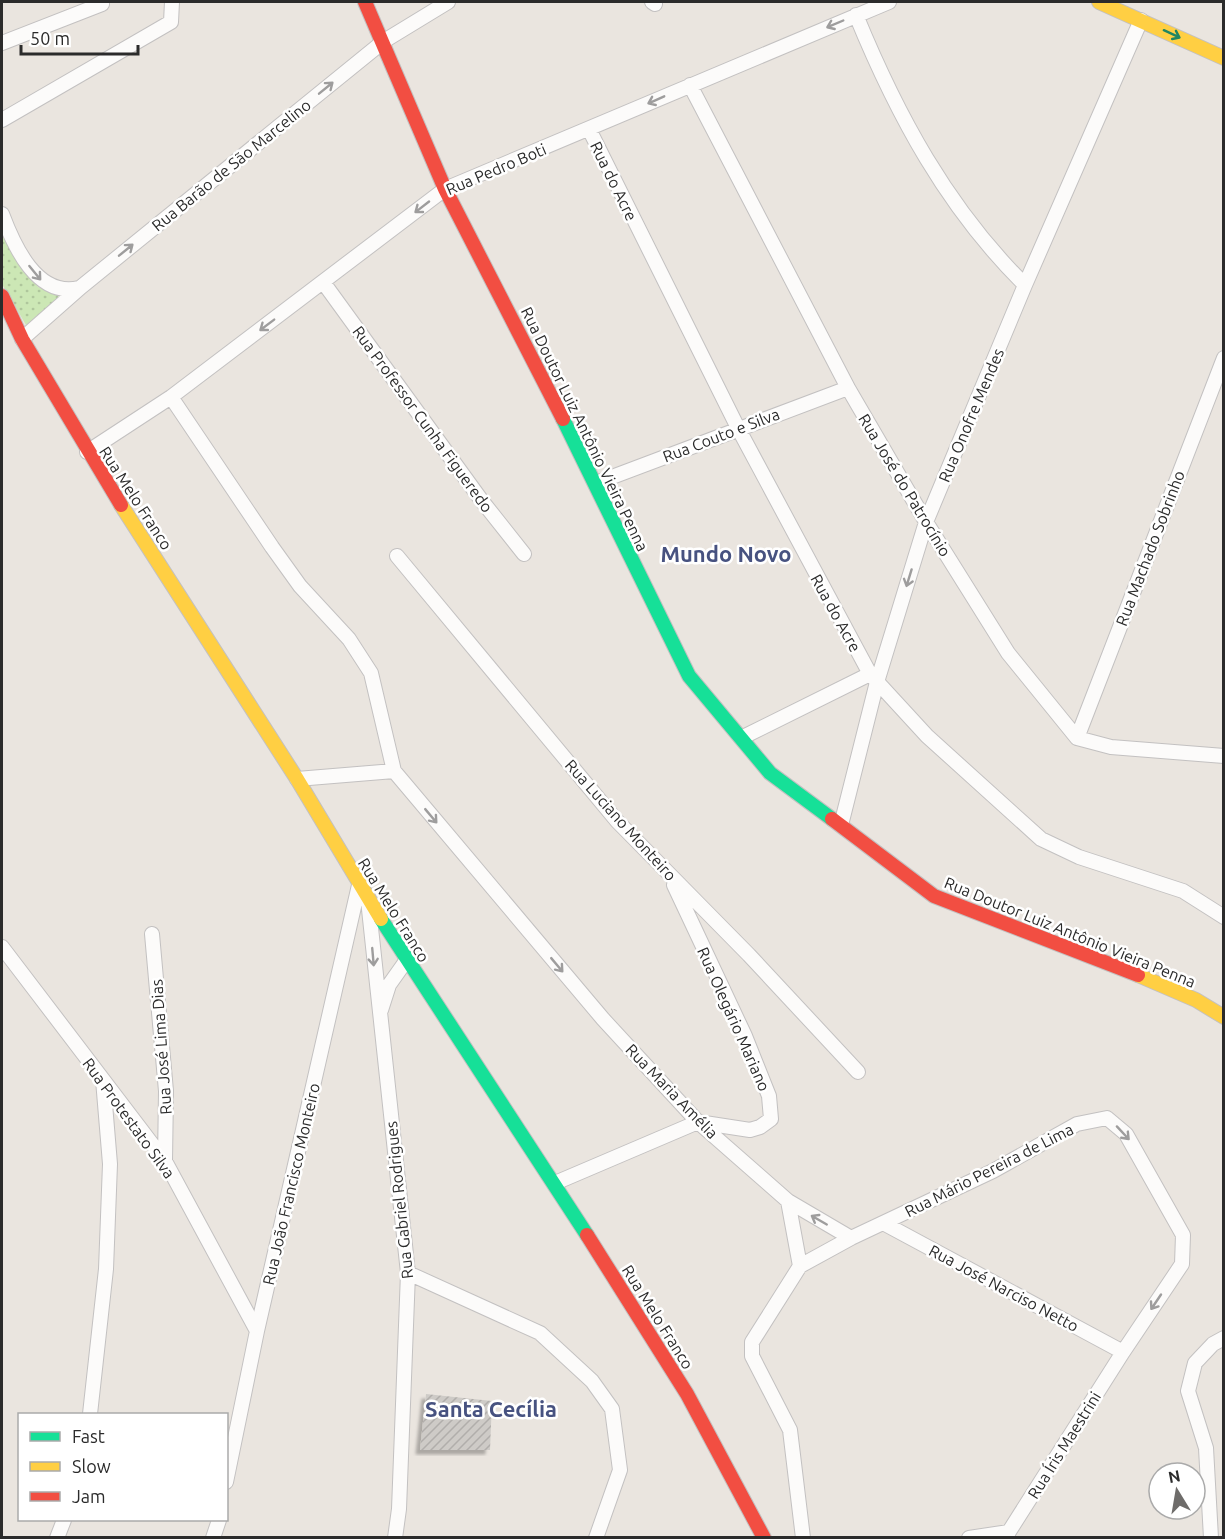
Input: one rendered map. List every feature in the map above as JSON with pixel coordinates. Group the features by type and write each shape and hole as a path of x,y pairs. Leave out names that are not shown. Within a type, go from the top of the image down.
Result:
{"street":[{"path":"2,120 171,22 172,2"},
{"name":"Rua Doutor Luiz Antônio Vieira Penna","path":"365,2 384,41 445,189 596,483 689,676 770,774 934,896 1145,978 1196,1000 1224,1017"},
{"name":"Rua Barão de São Marcelino","path":"22,339 81,287 384,41 448,2"},
{"name":"Rua Pedro Boti","path":"87,452 171,397 445,189 889,2"},
{"path":"1099,2 1224,58"},
{"path":"2,43 102,4"},
{"path":"856,15 895,104 955,205 993,254 1025,285"},
{"name":"Rua Onofre Mendes","path":"841,825 873,678 926,522 1025,285 1142,20"},
{"name":"Rua José do Patrocínio","path":"690,85 848,388 926,522 1008,653 1077,738"},
{"name":"Rua do Acre","path":"589,129 738,428 873,678 927,736 1041,839 1078,857 1183,891 1224,916"},
{"path":"2,214 20,253 42,281 66,291 81,287"},
{"name":"Rua Professor Cunha Figueredo","path":"323,282 482,501 524,554"},
{"name":"Rua Melo Franco","path":"2,296 22,339 87,452 297,779 406,961 555,1183 687,1394 764,1538"},
{"name":"Rua Machado Sobrinho","path":"1077,738 1224,358"},
{"name":"Rua Couto e Silva","path":"596,483 848,388"},
{"path":"171,397 300,586 349,639 371,673 394,771 297,779"},
{"name":"Rua Luciano Monteiro","path":"397,556 617,821 858,1072"},
{"path":"741,738 873,678"},
{"path":"1077,738 1111,747 1224,756"},
{"name":"Rua Maria Amélia","path":"394,771 603,1019 698,1122 788,1201"},
{"name":"Rua Olegário Mariano","path":"669,873 745,1036 769,1096 771,1119 760,1127 750,1130 698,1122"},
{"name":"Rua João Francisco Monteiro","path":"228,1472 257,1331 359,885"},
{"name":"Rua Gabriel Rodrigues","path":"368,899 408,1273 399,1509 395,1538"},
{"name":"Rua José Lima Dias","path":"152,934 166,1090 165,1161"},
{"name":"Rua Protestato Silva","path":"2,947 165,1161 257,1331"},
{"path":"379,1018 389,985 406,961"},
{"path":"90,1413 106,1269 110,1164 103,1080"},
{"name":"Rua Mário Pereira de Lima","path":"800,1266 851,1238 885,1224 993,1171 1077,1124 1107,1119 1126,1134 1184,1234 1182,1264 1123,1352"},
{"path":"555,1183 698,1122"},
{"path":"788,1201 851,1238"},
{"path":"788,1201 800,1266 752,1342 752,1356 790,1430 803,1538"},
{"name":"Rua José Narciso Netto","path":"885,1224 1123,1352"},
{"path":"408,1273 540,1332 592,1381 612,1409 620,1470 596,1538"},
{"path":"1211,1538 1206,1449 1188,1392 1195,1364 1213,1344 1224,1338"},
{"name":"Rua Íris Maestrini","path":"1007,1535 1123,1352"},
{"path":"57,1538 64,1521"},
{"path":"213,1538 219,1521"},
{"path":"969,1538 1007,1535"}],"green space":[{"path":"2,236 38,287 60,294 47,313 26,325 2,284"}],"building":[{"path":"426,1394 492,1401 490,1450 420,1450"}],"traffic: fast":[{"path":"563,419 689,676 770,773 832,819"},
{"path":"381,919 587,1235"}],"traffic: slow":[{"path":"1099,2 1224,58"},
{"path":"121,505 297,779 381,919"},
{"path":"1138,975 1196,1000 1224,1017"}],"traffic: jam":[{"path":"365,2 445,189 563,419"},
{"path":"2,296 22,339 121,505"},
{"path":"832,819 934,896 1138,975"},
{"path":"587,1235 687,1394 764,1538"}],"district":[{"name":"Mundo Novo","path":"726,554"},
{"name":"Santa Cecília","path":"491,1409"}]}
